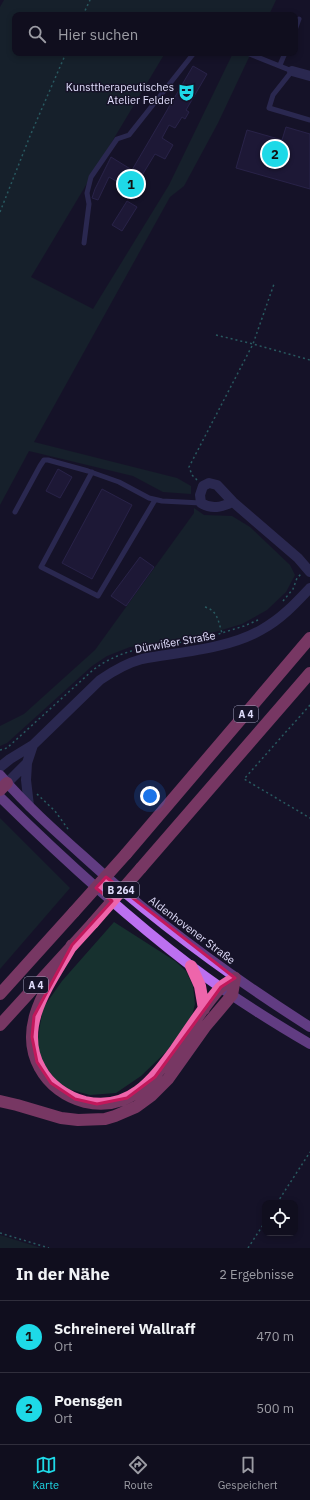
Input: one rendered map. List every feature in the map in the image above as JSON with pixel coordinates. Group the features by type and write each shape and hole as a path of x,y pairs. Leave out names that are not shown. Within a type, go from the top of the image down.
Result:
{"highway":[{"name":"A 4","path":"0,994 126,854 310,638"},
{"name":"A 4","path":"0,1025 93,923 310,673"},
{"path":"72,945 40,1001 34,1016 32,1031 33,1051 40,1067 54,1086 70,1097 81,1101 97,1104 120,1100 133,1095 148,1084 155,1077 221,987 234,978"},
{"path":"191,966 200,986 204,1009"},
{"path":"0,1101 69,1119 93,1120 126,1112 157,1091 168,1079 205,1027 232,995 234,978"}],"main road":[{"name":"Aldenhovener Straße","path":"2,783 115,885 186,943 234,978 310,1027"},
{"name":"B 264","path":"0,797 49,845 118,908 191,966 232,995 310,1044"}],"street":[{"path":"292,71 310,76"},
{"path":"233,502 220,507 208,508 201,503 200,495 203,486 209,483 217,485 233,502 298,558 308,571"},
{"name":"Dürwißer Straße","path":"0,768 10,759 33,745 100,680 114,671 142,659 224,645 244,639 261,631 288,611 310,588"},
{"name":"Dürwißer Straße","path":"29,806 26,763 33,745"},
{"name":"Dürwißer Straße","path":"2,783 26,763"}],"lane":[{"path":"84,243 89,204 87,193 91,177 117,139 129,135 192,56"},
{"path":"255,56 292,71 273,95 269,108 310,120"},
{"path":"280,65 284,56"},
{"path":"15,512 44,460 92,472 119,482 155,500 201,503"},
{"path":"92,472 41,567 98,596 155,500"}],"path":[{"path":"84,12 90,0"},
{"path":"0,212 30,136 65,56"},
{"path":"203,486 192,475 189,467 254,344 274,284"},
{"path":"216,336 254,344 310,360"},
{"path":"282,602 293,589 297,578 308,571"},
{"path":"204,607 212,609 216,615 222,634"},
{"path":"215,636 244,626 264,616"},
{"path":"310,705 244,779 310,818"},
{"path":"26,780 32,780 37,795 55,811 71,832"},
{"path":"279,1200 310,1152"},
{"path":"248,1248 262,1227"},
{"path":"0,1233 49,1248"}],"highlighted area":[{"path":"106,877 235,978 221,987 155,1077 127,1098 97,1104 75,1099 51,1083 37,1062 32,1037 34,1016 72,945 112,901 96,888"}],"green space":[{"path":"4,0 276,0 270,12 12,12 12,56 163,56 31,277 93,309 169,185 232,56 250,56 218,123 184,186 170,197 34,442 177,478 191,486 191,494 163,492 133,476 29,451 0,505 0,7"},
{"path":"194,508 204,515 232,516 250,527 290,565 295,575 286,592 267,610 242,624 215,632 167,642 130,647 107,656 92,666 7,743 0,746 0,726 24,714 95,650 194,513"},
{"path":"0,818 70,888 0,969"},
{"path":"114,922 175,961 186,971 193,986 195,1004 192,1016 167,1051 141,1076 116,1093 90,1095 68,1089 58,1083 42,1062 37,1043 43,1008 62,981"},
{"path":"0,1235 41,1248 0,1248"}],"building":[{"path":"193,66 207,74 186,110 189,112 185,119 182,117 175,128 169,125 162,138 173,145 165,159 155,154 141,177 145,180 134,199 124,194 126,190 121,187 123,185 109,177 98,200 92,198 111,157 132,170"},
{"path":"286,127 310,134 310,189 236,168 247,130 282,140"},
{"path":"127,201 137,207 122,231 112,225"},
{"path":"58,469 72,477 60,498 46,491"},
{"path":"102,489 132,505 92,579 62,563"},
{"path":"140,557 154,567 126,606 111,596"}],"place":[{"name":"Kunsttherapeutisches Atelier Felder","path":"187,93"},
{"name":"Poensgen","path":"275,154"},
{"name":"Schreinerei Wallraff","path":"131,184"}]}
